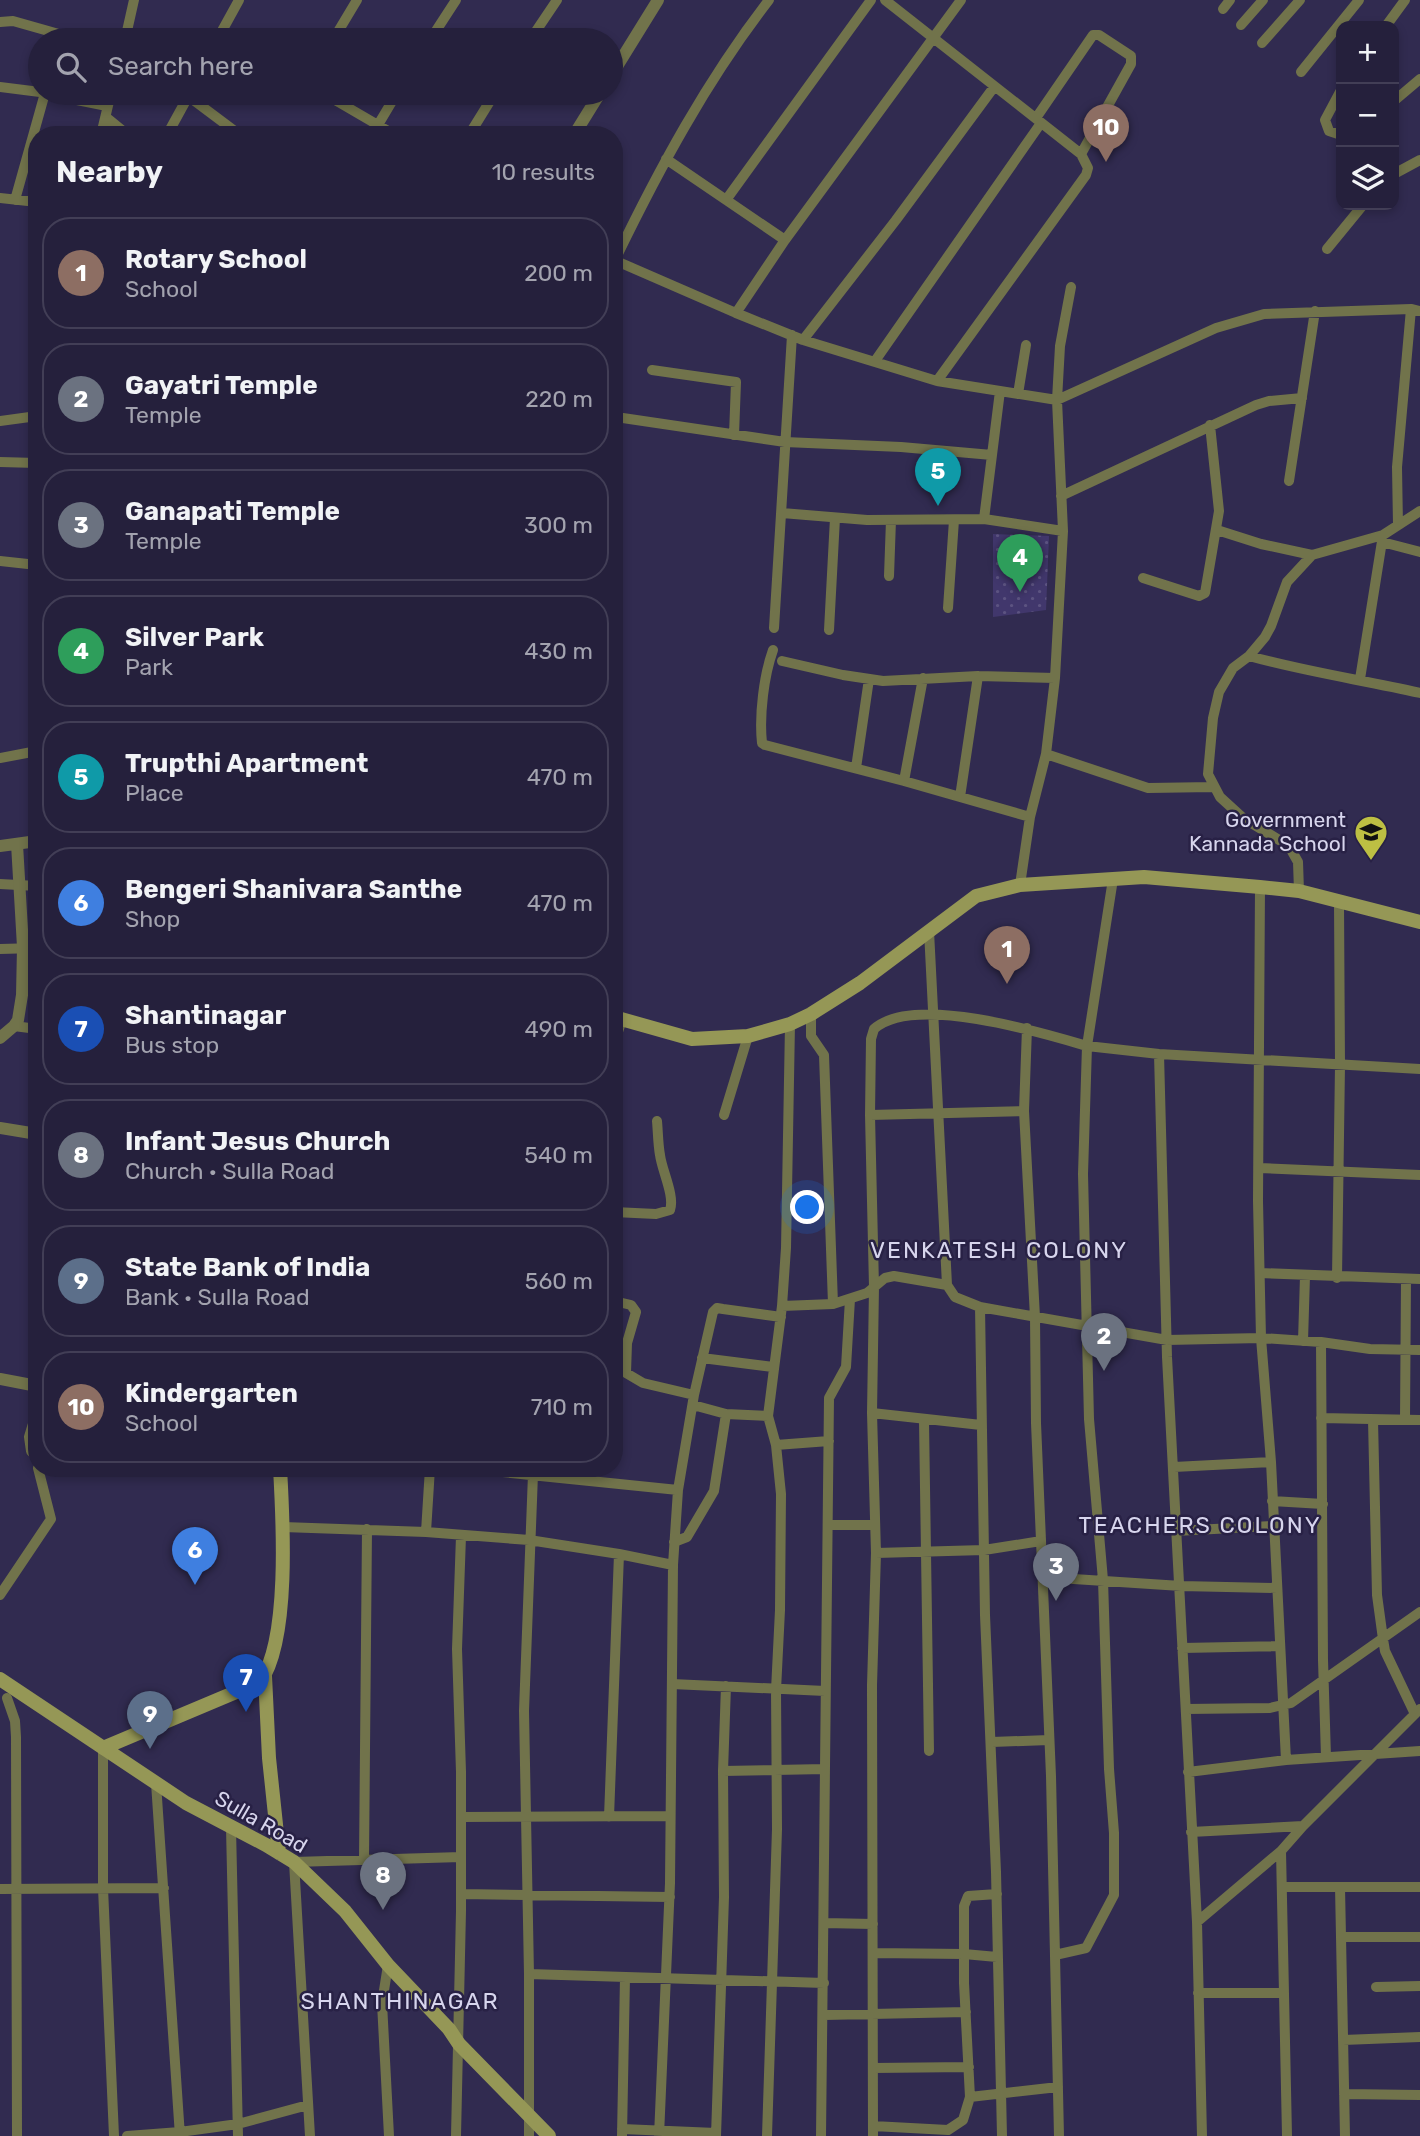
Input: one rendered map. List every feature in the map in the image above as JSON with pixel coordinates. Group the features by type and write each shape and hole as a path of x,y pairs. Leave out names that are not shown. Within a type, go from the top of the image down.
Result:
{"main road":[{"path":"623,1020 692,1039 748,1037 790,1024 860,983 976,896 1020,885 1144,877 1259,887 1299,891 1420,922"},
{"path":"103,1748 260,1682 265,1676 270,1667 278,1617 284,1527 281,1477"},
{"path":"265,1676 269,1758 279,1853"},
{"name":"Sulla Road","path":"0,1679 8,1697 103,1748 231,1828 294,1862 345,1911 388,1965 449,2029 459,2044 549,2136"}],"street":[{"path":"128,28 134,0"},
{"path":"226,28 239,0"},
{"path":"340,28 356,0"},
{"path":"438,28 456,0"},
{"path":"538,28 557,0"},
{"path":"623,57 658,0"},
{"path":"623,244 666,159 718,71 769,0"},
{"path":"726,200 871,0"},
{"path":"885,0 1081,154 1088,167 1086,175 937,381"},
{"path":"736,313 785,240 961,0"},
{"path":"1223,9 1230,0"},
{"path":"1241,25 1262,0"},
{"path":"1262,43 1300,0"},
{"path":"1301,72 1359,0"},
{"path":"1390,21 1405,0"},
{"path":"0,22 13,21 38,28"},
{"path":"875,361 1093,35 1099,35 1131,57 1131,64 1081,154"},
{"path":"1399,97 1420,79"},
{"path":"0,87 28,91"},
{"path":"803,340 994,87"},
{"path":"1336,99 1325,120 1329,131 1336,133"},
{"path":"34,126 39,105"},
{"path":"102,105 107,106 104,126"},
{"path":"171,126 182,105"},
{"path":"201,105 228,126"},
{"path":"344,105 380,126"},
{"path":"377,124 389,105"},
{"path":"475,126 488,105"},
{"path":"580,126 593,105"},
{"path":"106,117 117,126"},
{"path":"16,200 28,151"},
{"path":"666,159 785,240"},
{"path":"1399,171 1420,160"},
{"path":"0,198 28,201"},
{"path":"1327,249 1359,210"},
{"path":"623,264 803,340 937,381 1000,391 1018,391"},
{"path":"1020,885 1030,817 1046,754 1055,678 1063,531 1057,400 1060,346 1071,287"},
{"path":"964,386 968,379 1057,400 1216,328 1264,314 1415,310 1397,467 1398,525"},
{"path":"1289,481 1315,311"},
{"path":"774,628 792,335"},
{"path":"1018,391 1026,345"},
{"path":"652,370 736,382 734,435"},
{"path":"984,519 1000,391"},
{"path":"1061,496 1210,425 1269,401 1302,398"},
{"path":"0,421 28,417"},
{"path":"623,418 785,442 901,447 992,455"},
{"path":"1143,578 1202,596 1219,511 1210,425"},
{"path":"0,463 28,463"},
{"path":"1217,530 1261,544 1312,555 1382,538 1420,511"},
{"path":"782,513 891,520 984,519 1063,531"},
{"path":"829,631 835,518"},
{"path":"889,576 891,520"},
{"path":"948,608 954,520"},
{"path":"1382,538 1420,552"},
{"path":"1360,679 1382,538"},
{"path":"1299,891 1298,862 1289,846 1243,818 1213,787 1208,774 1213,718 1219,692 1233,668 1250,656 1271,626 1287,582 1312,555"},
{"path":"0,561 28,564"},
{"path":"773,649 767,666 762,743 1030,817"},
{"path":"1250,656 1292,668 1360,679 1420,693"},
{"path":"782,661 869,679 978,676 1055,678"},
{"path":"960,797 978,676"},
{"path":"904,781 923,678"},
{"path":"856,768 869,679"},
{"path":"0,758 28,753"},
{"path":"1046,754 1148,788 1213,787"},
{"path":"0,846 28,842"},
{"path":"0,1038 14,1026 20,1012 23,947 17,844"},
{"path":"1055,1955 1086,1948 1114,1895 1114,1833 1109,1769 1103,1580 1089,1419 1089,1328 1083,1174 1087,1046 1113,879"},
{"path":"0,884 28,886"},
{"path":"1259,887 1261,1338 1286,1760"},
{"path":"1337,1278 1339,903"},
{"path":"929,931 947,1284 955,1297 981,1307 1167,1340 1261,1338 1303,1340 1370,1349 1420,1350"},
{"path":"0,949 28,947"},
{"path":"997,1894 973,1895 966,1899 964,1906 970,2097 963,2120 940,2133 873,2131 872,1685 876,1553 870,1115 871,1039 874,1029 891,1018 924,1013 1027,1028 1087,1046 1159,1054 1420,1069"},
{"path":"811,1014 811,1036 824,1055 833,1304"},
{"path":"767,2136 777,1829 776,1690 781,1494 776,1445 768,1416 782,1306 788,1184 790,1024"},
{"path":"14,1026 28,1027"},
{"path":"1027,1028 1024,1111 1035,1317 1036,1423 1049,1740 1059,2136"},
{"path":"724,1115 748,1037"},
{"path":"1159,1054 1175,1531 1181,1586 1197,1922 1202,2136"},
{"path":"870,1115 1024,1111"},
{"path":"623,1212 656,1213 670,1210 671,1196 661,1164 657,1121"},
{"path":"0,1128 28,1133"},
{"path":"1259,1168 1420,1175"},
{"path":"1260,1273 1337,1278 1420,1279"},
{"path":"782,1306 833,1304 867,1293 885,1278 894,1276 947,1284"},
{"path":"1303,1340 1305,1276"},
{"path":"1405,1419 1406,1279"},
{"path":"821,2136 829,1398 846,1367 850,1299"},
{"path":"623,1303 631,1305 636,1312 627,1343 626,1373 643,1383 726,1414 768,1416"},
{"path":"981,1307 984,1550 997,1894 1002,2136"},
{"path":"659,2134 670,1897 673,1565 678,1490 710,1318 715,1310 723,1309 781,1317"},
{"path":"1321,1342 1326,1758"},
{"path":"702,1358 773,1367"},
{"path":"0,1379 28,1384"},
{"path":"872,1413 924,1421 981,1425"},
{"path":"674,1542 687,1537 713,1491 726,1414"},
{"path":"1321,1418 1420,1420"},
{"path":"1197,1922 1281,1851 1418,1711 1385,1651 1382,1639 1377,1595 1373,1420"},
{"path":"924,1421 929,1751"},
{"path":"776,1445 829,1441"},
{"path":"1174,1466 1270,1462"},
{"path":"0,1595 51,1519 40,1477"},
{"path":"426,1532 429,1477"},
{"path":"529,2136 524,1711 533,1477"},
{"path":"560,1477 678,1490"},
{"path":"1272,1501 1322,1504"},
{"path":"828,1525 875,1525"},
{"path":"284,1527 426,1532 529,1540 673,1565"},
{"path":"1175,1531 1274,1527"},
{"path":"364,1860 367,1529"},
{"path":"456,2136 461,1894 457,1649 461,1536"},
{"path":"876,1553 984,1550 1041,1541"},
{"path":"609,1816 619,1554"},
{"path":"1043,1577 1181,1586 1277,1588"},
{"path":"1186,1709 1282,1707 1420,1612"},
{"path":"1182,1648 1280,1646"},
{"path":"672,1684 825,1691"},
{"path":"625,1977 622,2133 716,2134 724,1897 723,1771 726,1686"},
{"path":"8,1697 15,1721 16,1737 17,2136"},
{"path":"992,1742 1049,1740"},
{"path":"103,1748 103,1888 114,2136"},
{"path":"1188,1772 1286,1760 1420,1751"},
{"path":"723,1771 825,1769"},
{"path":"156,1783 180,2134"},
{"path":"461,1817 670,1816"},
{"path":"1191,1832 1303,1826"},
{"path":"231,1828 238,2136"},
{"path":"1281,1851 1287,2136"},
{"path":"310,2136 294,1862 461,1857"},
{"path":"1283,1887 1420,1887"},
{"path":"1340,1887 1345,2136"},
{"path":"0,1889 18,1891 164,1888"},
{"path":"461,1894 670,1897"},
{"path":"824,1923 873,1924"},
{"path":"1341,1937 1420,1937"},
{"path":"873,1953 997,1957"},
{"path":"388,1965 382,2003 389,2136"},
{"path":"529,1974 824,1983"},
{"path":"1376,1987 1420,1986"},
{"path":"1198,1993 1284,1993"},
{"path":"824,2015 966,2012"},
{"path":"1343,2040 1420,2036"},
{"path":"873,2068 969,2067"},
{"path":"970,2097 1058,2087"},
{"path":"1344,2094 1420,2095"},
{"path":"127,2136 180,2134 238,2124 308,2105"}],"shaded area":[{"path":"993,534 1049,536 1046,610 993,617"}],"place":[{"name":"Kindergarten","path":"1106,162"},
{"name":"Trupthi Apartment","path":"938,506"},
{"name":"Silver Park","path":"1020,592"},
{"name":"Government Kannada School","path":"1371,862"},
{"name":"Rotary School","path":"1007,984"},
{"name":"Gayatri Temple","path":"1104,1371"},
{"name":"Bengeri Shanivara Santhe","path":"195,1585"},
{"name":"Ganapati Temple","path":"1056,1601"},
{"name":"Shantinagar","path":"246,1712"},
{"name":"State Bank of India","path":"150,1749"},
{"name":"Infant Jesus Church","path":"383,1910"}],"district":[{"name":"VENKATESH COLONY","path":"999,1250"},
{"name":"TEACHERS COLONY","path":"1200,1525"},
{"name":"SHANTHINAGAR","path":"400,2001"}]}
